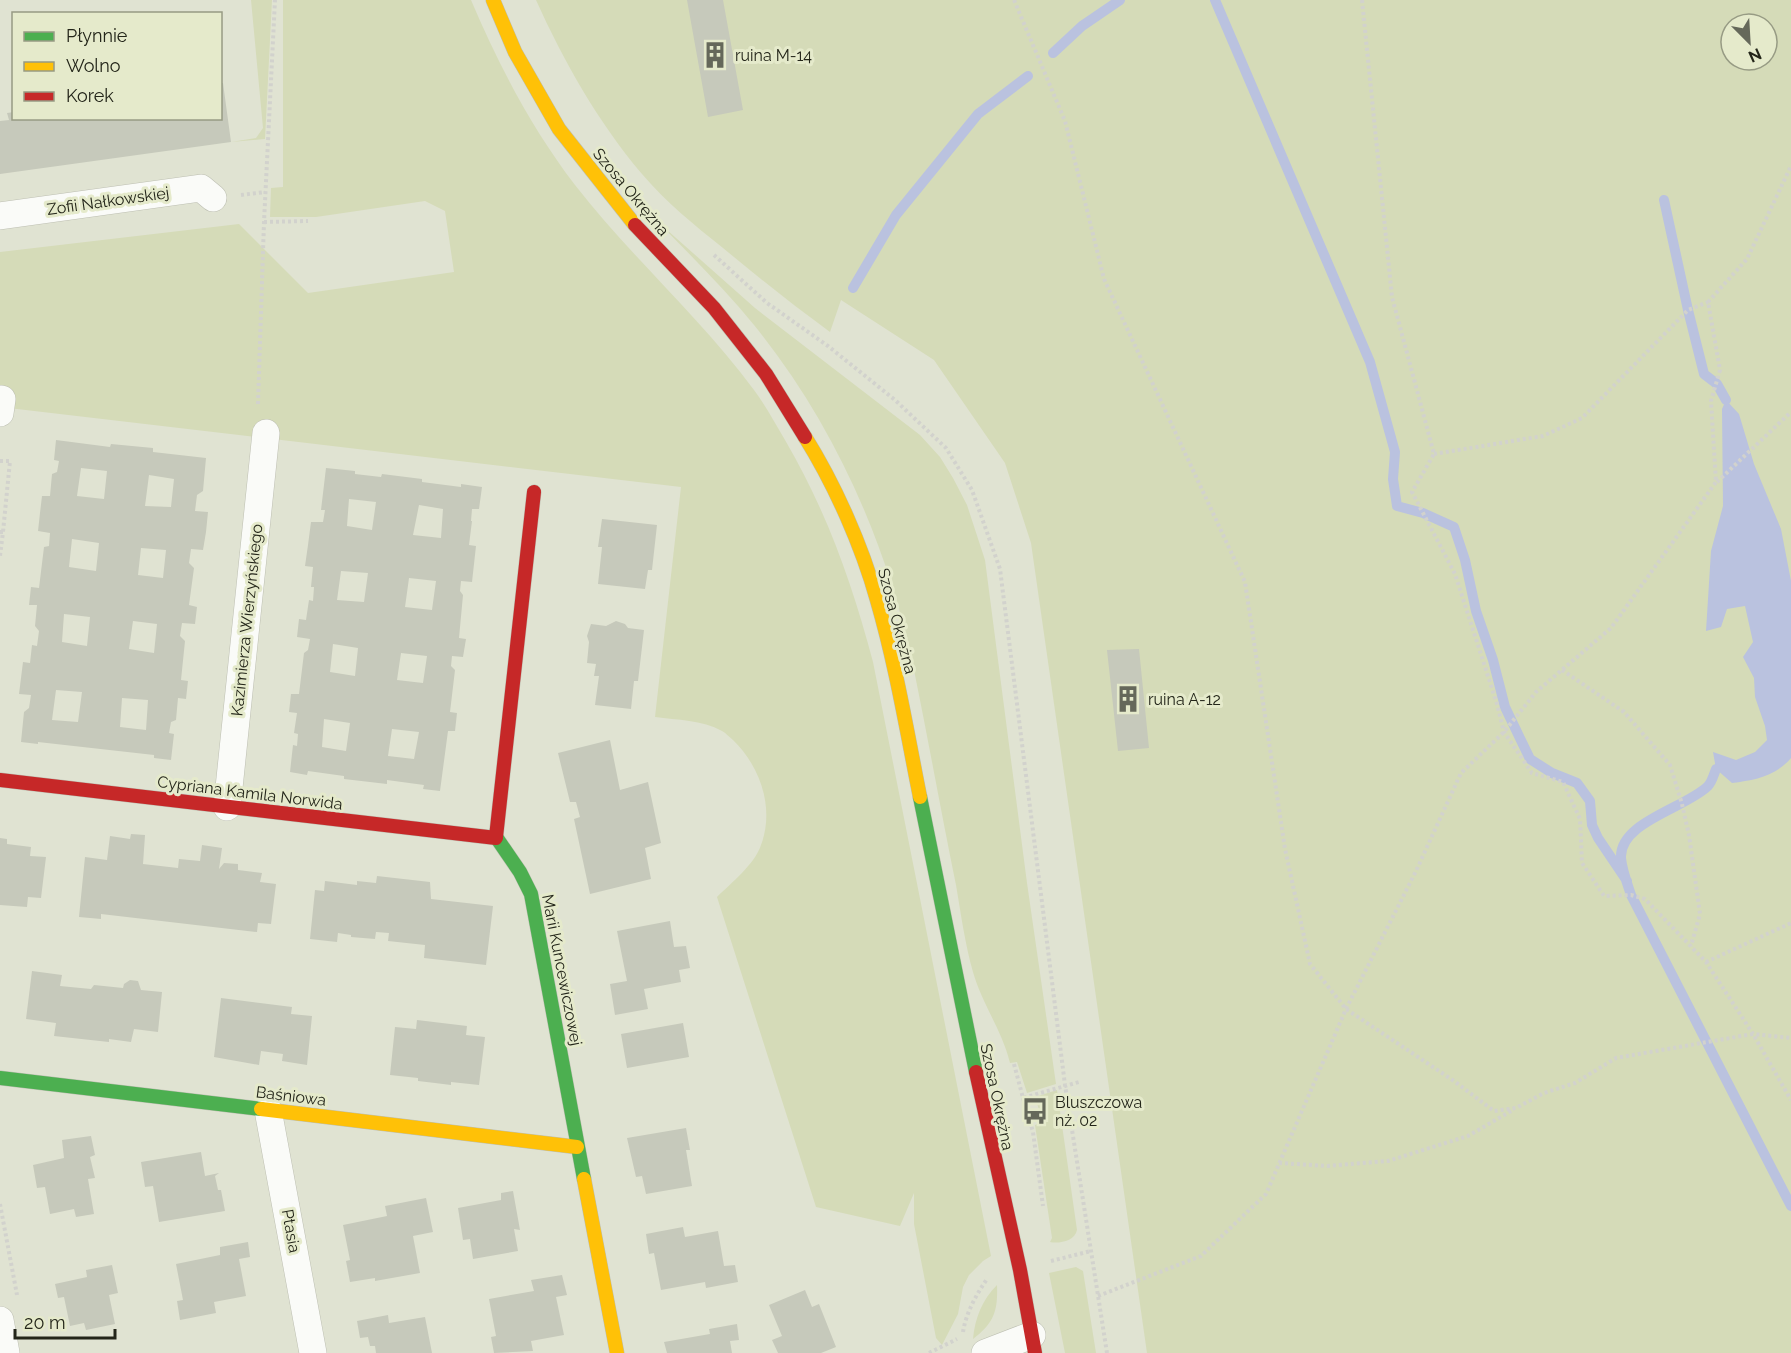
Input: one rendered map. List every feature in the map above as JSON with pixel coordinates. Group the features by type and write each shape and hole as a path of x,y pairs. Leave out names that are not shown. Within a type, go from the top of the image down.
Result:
{"street":[{"name":"Szosa Okrężna","path":"493,0 515,52 559,129 625,214 714,308 766,374 816,454 850,525 877,599 892,662 946,918 961,1006 1020,1270 1034,1344"},
{"name":"Zofii Nałkowskiej","path":"0,216 201,188 213,198"},
{"name":"Kazimierza Wierzyńskiego","path":"227,807 266,433"},
{"path":"495,838 534,492"},
{"name":"Cypriana Kamila Norwida","path":"0,780 495,838"},
{"name":"Marii Kuncewiczowej","path":"495,838 512,858 531,894 617,1353"},
{"name":"Baśniowa","path":"0,1078 577,1146"},
{"name":"Ptasia","path":"268,1110 313,1353"},
{"path":"0,1320 6,1353"},
{"path":"985,1353 1034,1344"}],"path":[{"path":"266,433 258,423 264,222 275,0"},
{"path":"1014,0 1065,121 1104,279 1245,582 1285,849 1310,964 1346,1009 1454,1081 1494,1111 1516,1108"},
{"path":"1362,0 1392,297 1434,454 1412,492 1455,574 1504,732 1532,773 1563,782 1580,819 1582,863 1604,896 1631,895 1645,899 1706,962 1791,1100"},
{"path":"1434,454 1543,436 1581,418 1688,310 1708,302 1747,260 1791,166"},
{"path":"264,222 309,221"},
{"path":"1708,302 1720,370 1711,401 1716,482"},
{"path":"1098,1296 1201,1256 1266,1194 1346,1009 1416,871 1461,773 1504,732 1536,692 1611,628 1716,482 1791,412"},
{"path":"0,461 10,461 0,556"},
{"path":"1562,670 1624,712 1670,765 1689,835 1700,914 1691,946"},
{"path":"1706,962 1791,923"},
{"path":"1279,1163 1328,1166 1388,1161 1468,1136 1544,1093 1575,1083 1616,1058 1752,1034 1791,1038"},
{"path":"1014,1064 1033,1132 1044,1214"},
{"path":"1023,1098 1079,1082"},
{"path":"0,1204 17,1296"},
{"path":"1087,1227 1107,1353"},
{"path":"1049,1250 1050,1262 1091,1251"},
{"path":"929,1353 963,1336 970,1310 989,1276"}],"green space":[{"path":"251,0 272,0 265,139 231,142 256,138 263,128"},
{"path":"283,0 471,0 517,96 559,164 619,237 711,337 754,390 785,440 814,494 847,576 873,662 991,1256 969,1275 963,1287 958,1314 942,1345 936,1338 914,1224 914,1193 900,1226 816,1207 717,897 754,859 761,845 766,817 762,788 757,775 743,750 722,731 698,723 655,717 681,487 0,407 0,252 239,224 308,293 454,272 445,211 425,201 316,217 270,217 271,188 283,187"},
{"path":"536,0 1791,0 1791,1353 1147,1353 1031,543 1005,463 934,360 841,300 830,332 701,231 671,204 642,174 611,134 570,69"},
{"path":"658,222 755,308 920,435 940,457 967,505 985,560 1056,1084 1027,1093 1017,1062 1010,1063 1002,1039 977,984 965,940 919,692 902,619 872,529 853,486 809,402 783,363 731,298"},
{"path":"1057,1090 1077,1230 1070,1239 1054,1243 1050,1242 1052,1238 1035,1125 1043,1122 1035,1097"},
{"path":"1076,1267 1083,1271 1096,1353 1065,1353 1049,1273"},
{"path":"997,1285 997,1302 993,1316 986,1327 973,1339 980,1310"}],"water":[{"path":"1726,400 1739,414 1754,464 1781,529 1791,581 1791,758 1772,773 1732,783 1716,769 1713,752 1736,760 1755,752 1767,740 1765,726 1755,697 1754,678 1743,657 1753,642 1745,606 1727,609 1721,627 1706,631 1711,551 1723,506 1722,409"}],"building":[{"name":"ruina M-14","path":"687,0 723,0 743,110 708,117"},
{"path":"223,83 231,142 0,174 0,121 9,120 7,113 12,112 12,120 222,120"},
{"path":"56,440 110,447 111,444 153,448 153,452 206,458 203,491 197,495 195,511 208,512 206,532 203,550 191,549 189,563 194,568 189,605 197,607 195,624 182,623 180,636 185,641 181,680 188,681 186,699 178,698 176,720 171,722 169,733 174,734 171,760 154,758 154,755 21,742 24,712 29,708 31,695 19,694 23,662 30,663 32,645 37,646 39,631 35,626 37,605 29,605 31,587 39,588 44,547 49,546 50,533 38,531 42,496 50,496 52,474 57,472 59,461 54,460","holes":["81,468 107,471 104,499 77,496","149,475 174,479 171,507 145,506","72,539 99,543 96,571 69,567","141,548 166,550 163,578 138,575","64,614 90,617 87,646 62,642","133,621 157,624 154,653 129,649","56,690 82,692 78,722 52,720","122,698 148,700 146,730 120,727"]},
{"path":"326,468 381,477 382,474 422,479 422,482 461,487 461,484 482,487 479,509 472,509 469,545 476,546 472,582 461,581 460,591 463,595 459,638 466,639 463,657 452,656 451,666 455,670 450,712 457,713 455,731 448,731 440,791 423,789 424,785 387,780 387,784 344,779 344,776 308,771 307,775 290,772 293,745 297,746 298,734 294,733 297,713 289,712 291,694 299,694 304,653 308,650 310,639 297,637 299,619 306,620 309,600 313,601 314,587 311,587 313,567 305,566 311,522 323,522 325,510 321,510","holes":["349,499 376,502 372,530 347,526","419,505 443,509 441,538 413,535","341,571 368,573 364,602 337,600","409,578 436,581 432,610 405,607","333,644 358,648 355,676 330,672","401,653 427,656 423,683 397,680","324,719 350,723 346,751 322,747","392,729 419,732 414,759 388,756"]},
{"path":"602,519 657,525 652,570 648,570 645,589 598,584 602,547 598,547"},
{"path":"616,621 625,624 628,628 644,630 638,681 634,681 631,709 595,705 599,676 594,676 596,664 587,663 589,642 587,636 591,624 606,626"},
{"name":"ruina A-12","path":"1139,649 1149,748 1118,751 1107,650"},
{"path":"610,740 620,790 648,782 661,843 645,848 651,879 590,894 574,819 580,817 576,802 570,802 558,753"},
{"path":"131,834 145,835 143,864 178,868 179,859 200,861 202,845 222,848 219,869 224,863 238,864 238,870 262,873 260,882 276,884 271,924 258,923 257,932 101,914 101,919 79,917 85,857 107,860 110,836 130,839"},
{"path":"0,838 7,839 7,844 31,847 30,856 46,857 41,898 28,897 27,907 0,905"},
{"path":"377,876 430,882 431,899 493,906 486,965 424,958 425,945 388,941 389,933 376,932 375,939 351,937 351,935 338,933 337,942 310,939 315,890 324,891 325,881 357,885 357,881 376,883"},
{"path":"670,921 674,947 686,946 690,968 679,970 681,982 644,989 648,1009 615,1015 610,984 627,981 617,931"},
{"path":"32,971 62,975 60,986 91,989 94,985 123,988 124,984 130,980 138,981 141,990 162,992 158,1032 134,1029 131,1042 54,1036 56,1023 26,1019"},
{"path":"221,998 292,1007 291,1014 312,1016 307,1065 282,1061 283,1054 261,1051 259,1065 214,1057"},
{"path":"417,1020 467,1026 466,1035 485,1037 479,1085 451,1082 451,1085 390,1075 395,1027 416,1029"},
{"path":"683,1023 689,1057 627,1068 621,1034"},
{"path":"686,1128 690,1150 686,1150 692,1186 646,1194 642,1176 636,1177 627,1138"},
{"path":"91,1136 95,1155 90,1157 95,1178 88,1179 94,1214 76,1217 74,1209 50,1214 45,1187 37,1188 33,1165 64,1158 62,1140"},
{"path":"201,1152 205,1176 219,1173 215,1176 218,1190 221,1190 225,1211 159,1222 153,1186 145,1187 141,1162"},
{"path":"513,1191 520,1230 514,1229 518,1251 473,1259 470,1239 463,1240 458,1208 501,1200 501,1193"},
{"path":"426,1198 433,1232 413,1236 420,1273 375,1281 375,1278 350,1282 346,1261 350,1260 343,1225 387,1216 385,1206"},
{"path":"683,1227 685,1237 718,1231 724,1266 735,1265 738,1282 706,1288 705,1282 661,1290 654,1253 649,1254 646,1234"},
{"path":"248,1242 250,1257 239,1259 246,1296 214,1302 216,1313 180,1320 177,1301 183,1300 176,1264 220,1255 220,1247"},
{"path":"112,1265 118,1293 109,1295 115,1324 86,1330 84,1323 70,1326 64,1297 58,1298 55,1284 87,1277 86,1270"},
{"path":"562,1275 567,1295 556,1297 564,1335 531,1341 533,1351 494,1353 491,1337 496,1336 489,1299 534,1291 531,1280"},
{"path":"805,1290 812,1307 819,1304 836,1347 821,1353 778,1353 772,1340 782,1336 769,1305"},
{"path":"388,1315 389,1323 425,1317 432,1353 376,1353 375,1346 370,1346 368,1337 360,1338 357,1321"},
{"path":"737,1324 739,1340 730,1341 732,1353 667,1353 664,1342 710,1334 709,1329"}],"waterway":[{"path":"1053,53 1082,26 1120,0"},
{"path":"1215,0 1370,362 1395,452 1393,479 1397,506 1423,513 1454,527 1505,707 1530,759 1552,773 1577,783 1590,801 1592,825 1598,838 1627,881"},
{"path":"853,288 896,215 978,114 1028,76"},
{"path":"1664,200 1704,374 1717,384 1726,400"},
{"path":"1716,769 1712,780 1698,794 1642,825 1631,835 1623,845 1621,858 1631,895 1791,1206"}],"traffic: fast":[{"path":"920,797 976,1072"},
{"path":"496,837 520,872 531,894 584,1179"},
{"path":"0,1078 261,1109"}],"traffic: slow":[{"path":"493,0 515,52 559,129 635,225"},
{"path":"805,437 837,495 856,537 871,579 896,674 920,797"},
{"path":"261,1109 577,1147"},
{"path":"584,1179 617,1353"}],"traffic: jam":[{"path":"635,225 714,308 766,374 805,437"},
{"path":"496,837 534,492"},
{"path":"0,780 496,838"},
{"path":"976,1072 1020,1270 1035,1353"}],"place":[{"name":"ruina M-14","path":"715,55"},
{"name":"ruina A-12","path":"1128,699"},
{"name":"Bluszczowa nż. 02","path":"1035,1111"}]}
